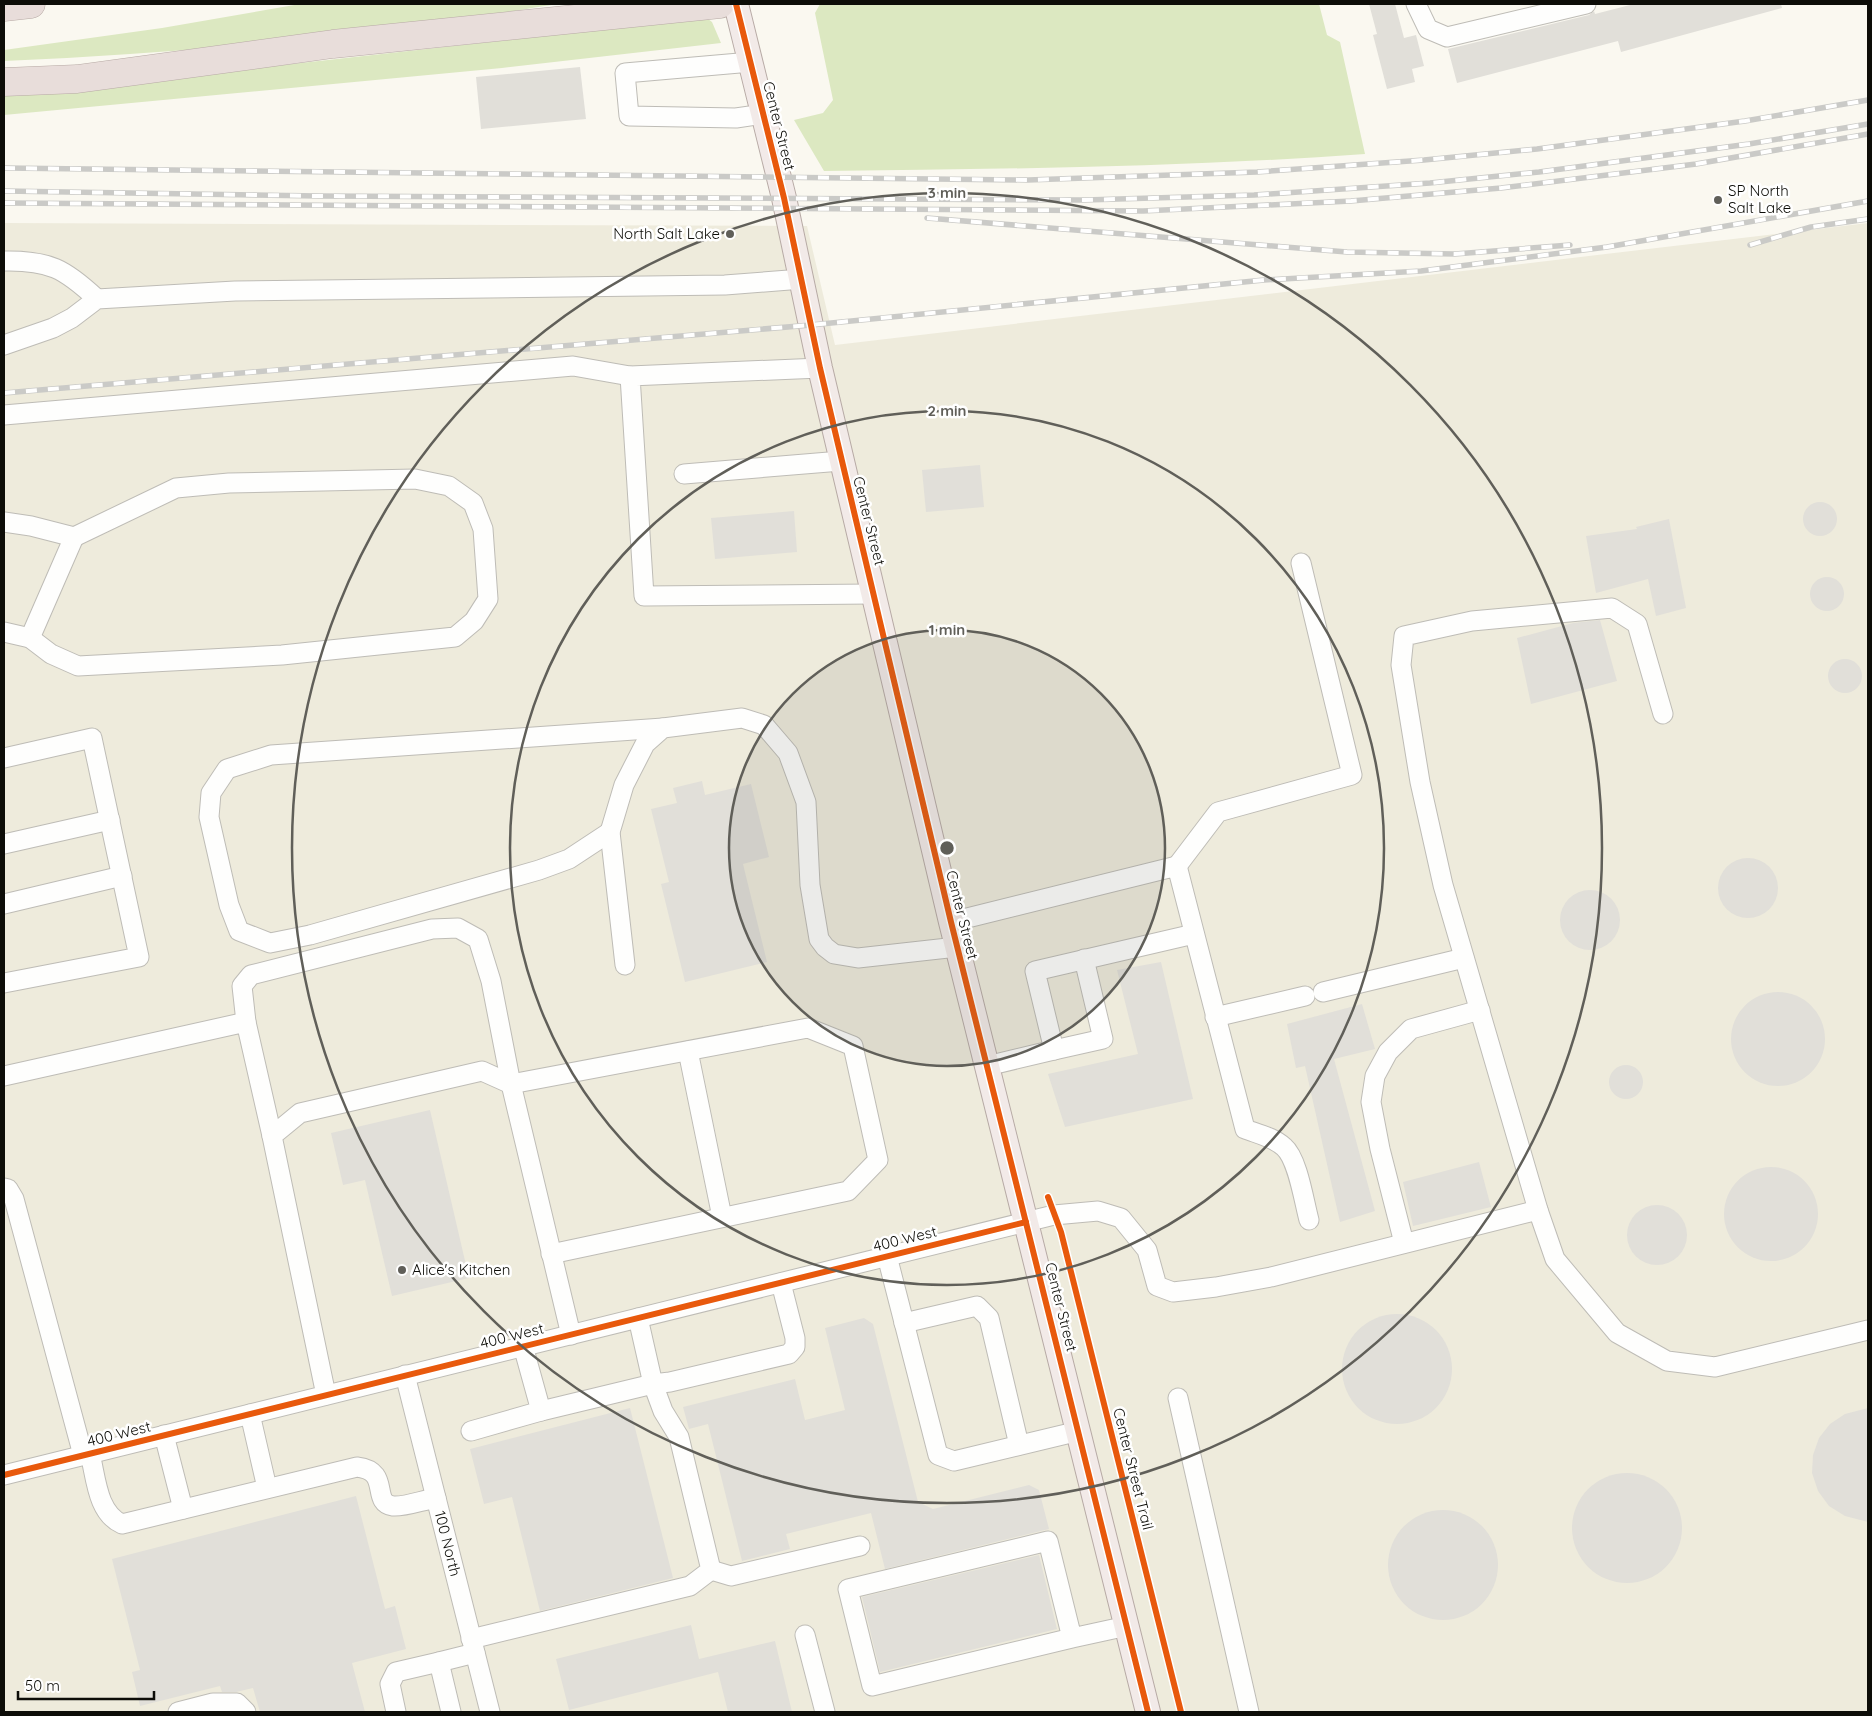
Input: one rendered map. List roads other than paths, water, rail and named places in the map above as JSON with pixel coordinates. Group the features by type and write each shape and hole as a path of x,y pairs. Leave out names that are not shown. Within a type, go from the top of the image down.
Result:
{"highway":[{"path":"4,7 31,4"},
{"path":"4,82 77,79 333,44 720,4"}],"main road":[{"name":"Center Street","path":"736,4 764,114 841,461 957,947 1148,1712"}],"street":[{"path":"1416,4 1428,29 1447,37 1586,4"},
{"path":"751,62 625,73 630,116 736,118 764,114"},
{"path":"4,261 53,266 72,275 97,298"},
{"path":"4,345 53,328 72,318 97,298 235,291 725,285 802,280"},
{"path":"4,415 573,366 630,376 820,368"},
{"path":"630,376 644,596 873,594"},
{"path":"684,474 841,461"},
{"path":"4,522 31,526 74,537 176,488 229,483 415,480 449,486 473,503 483,529 488,599 474,622 455,637 282,655 78,666 51,654 30,638 4,632"},
{"path":"30,638 74,537"},
{"path":"951,922 1177,866 1218,812 1352,775 1301,564"},
{"path":"1662,714 1637,624 1612,608 1472,621 1404,636 1401,665 1420,782 1443,885 1538,1210 1555,1259 1617,1333 1667,1361 1715,1367 1868,1330"},
{"path":"610,832 569,859 539,870 310,935 270,943 238,931 229,905 209,817 211,793 227,770 271,755 663,728 742,718 764,725 788,753 806,802 810,885 819,939 834,954 858,958 957,947"},
{"path":"625,965 610,832 624,785 645,744 663,728"},
{"path":"4,758 92,738 139,957 4,983"},
{"path":"4,844 110,820"},
{"path":"1177,866 1245,1129 1274,1139 1286,1148 1293,1160 1309,1220"},
{"path":"4,904 122,876"},
{"path":"326,1395 272,1136 246,1022 242,986 251,975 432,929 458,928 478,939 491,980 511,1084 570,1335"},
{"path":"1054,1050 1035,971 1194,934"},
{"path":"1215,1017 1464,958"},
{"path":"987,1066 1103,1039 1084,959"},
{"path":"1480,1010 1411,1029 1388,1052 1375,1076 1371,1102 1380,1149 1404,1243 1538,1210"},
{"path":"4,1076 246,1022"},
{"path":"272,1136 300,1113 482,1071 511,1084 808,1028 853,1046 878,1160 848,1191 551,1254"},
{"path":"688,1051 722,1217"},
{"path":"4,1188 8,1189 14,1199 87,1454 105,1511 113,1520 122,1524 357,1467 369,1468 377,1475 381,1495 387,1504 394,1506 436,1498"},
{"name":"400 West","path":"4,1475 1054,1215 1098,1211 1120,1218 1147,1250 1157,1286 1173,1292 1216,1287 1271,1277 1404,1243"},
{"path":"887,1256 938,1456 954,1461 1079,1431"},
{"path":"471,1431 541,1411 789,1354 794,1347 795,1338 781,1282"},
{"path":"904,1323 976,1306 989,1318 1019,1445"},
{"path":"638,1318 653,1384 664,1411 679,1437 711,1570"},
{"path":"523,1346 541,1411"},
{"name":"100 North","path":"405,1376 490,1712"},
{"path":"1178,1398 1249,1712"},
{"path":"250,1414 267,1488"},
{"path":"164,1435 183,1509"},
{"path":"1072,1638 1048,1540 848,1589 872,1686 1127,1626"},
{"path":"711,1570 731,1576 860,1546"},
{"path":"396,1712 390,1684 396,1672 439,1662 473,1646 690,1586 711,1570"},
{"path":"804,1635 826,1712"},
{"path":"439,1662 451,1712"},
{"path":"178,1712 213,1703 237,1703 246,1712"}],"railway":[{"path":"4,168 1028,180 1257,172 1424,160 1537,149 1745,121 1868,100"},
{"path":"4,191 319,196 1085,200 1254,195 1430,183 1539,172 1749,144 1868,124"},
{"path":"4,203 1143,211 1351,201 1501,188 1696,164 1868,134"},
{"path":"4,393 811,325 1264,280 1421,271 1607,247 1868,201"},
{"path":"927,218 1347,252 1455,254 1570,245"},
{"path":"1750,245 1811,227 1868,219"}],"place":[{"name":"SP North Salt Lake","path":"1718,200"},
{"name":"North Salt Lake","path":"730,234"},
{"name":"Alice's Kitchen","path":"402,1270"}]}
